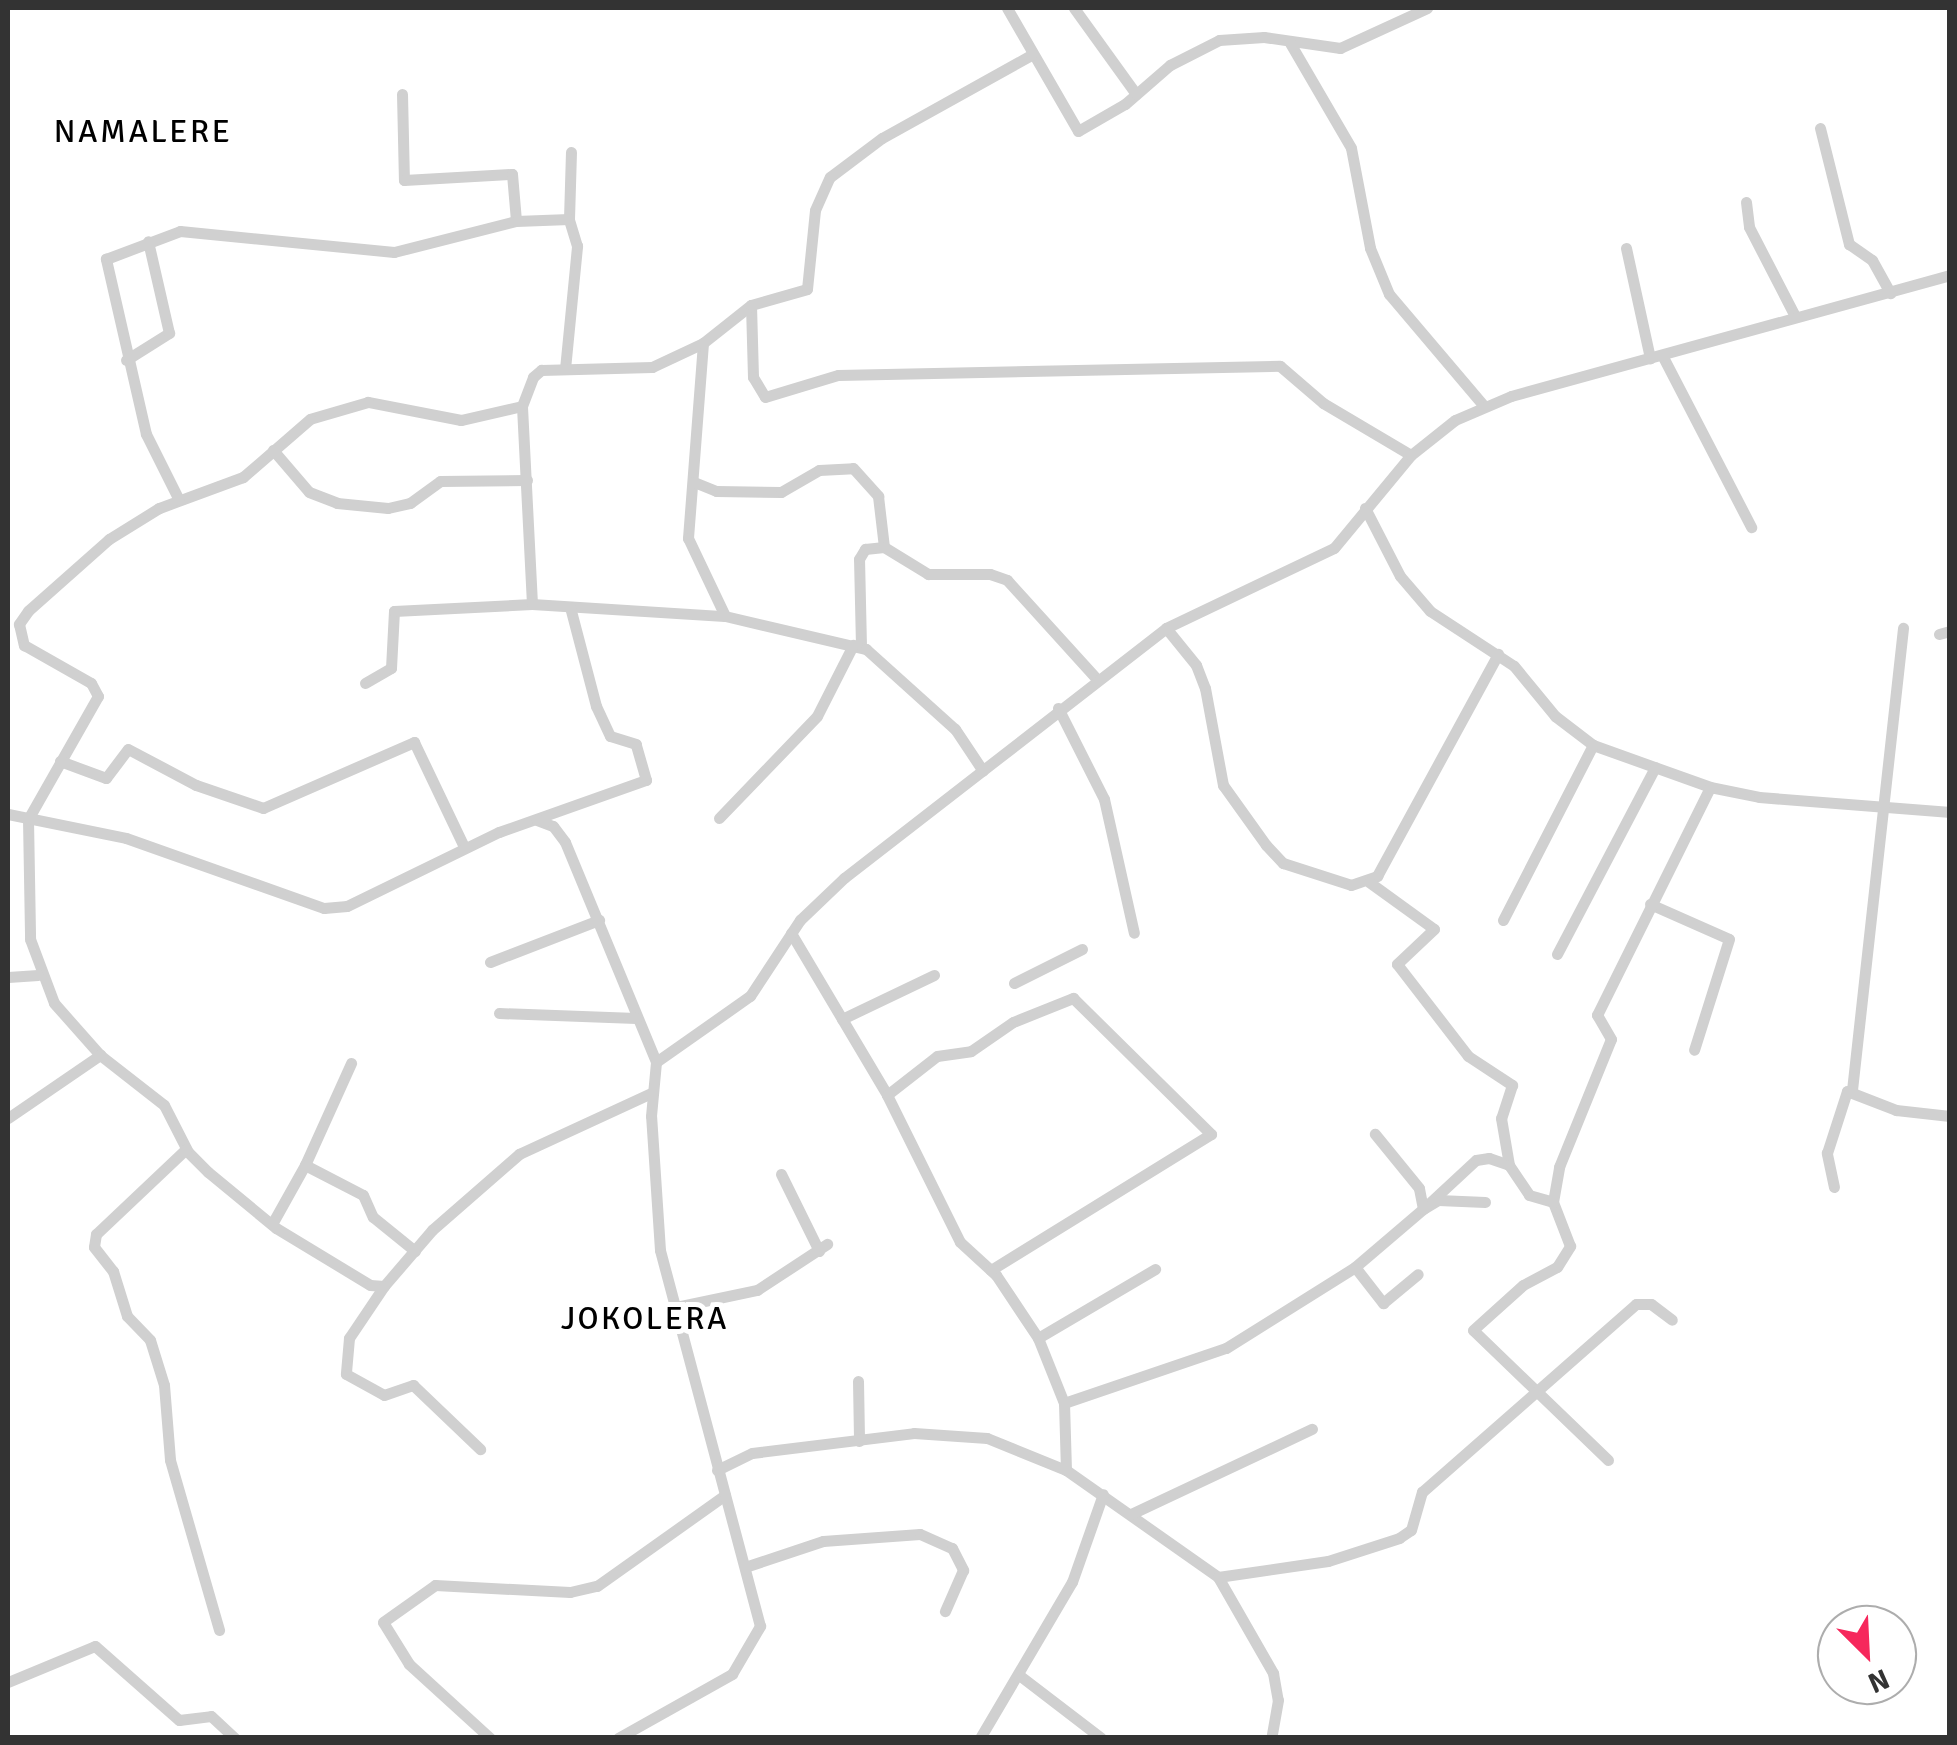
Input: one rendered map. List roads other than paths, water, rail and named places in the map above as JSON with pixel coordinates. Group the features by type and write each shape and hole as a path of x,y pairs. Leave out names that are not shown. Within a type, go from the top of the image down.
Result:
{"street":[{"path":"1007,8 1074,129 1136,94 1170,65 1219,40 1252,36 1340,48 1427,8"},
{"path":"1074,8 1136,94"},
{"path":"1290,43 1352,148 1370,248 1389,294 1483,405"},
{"path":"532,604 522,406 537,372 652,366 704,343 751,305 812,283 815,210 839,168 1031,55"},
{"path":"402,94 404,180 512,174 516,221"},
{"path":"1820,128 1849,244 1872,260 1890,292"},
{"path":"564,369 578,246 569,219 571,152"},
{"path":"1746,202 1749,227 1795,316"},
{"path":"179,500 146,434 126,360 106,259 180,231 394,252 516,221 569,219"},
{"path":"126,360 169,333 148,241"},
{"path":"1626,248 1656,356 1751,527"},
{"path":"656,1062 750,996 791,933 844,878 1096,678 1166,628 1324,556 1411,455 1483,405 1950,276"},
{"path":"751,305 754,382 765,397 838,375 1280,366 1332,410 1411,455"},
{"path":"704,343 689,550 725,616"},
{"path":"384,1286 370,1285 272,1224 186,1149 164,1105 100,1056 38,975 30,939 28,819 97,692 24,645 13,625 110,539 179,500 244,477 302,422 368,402 461,420 522,406"},
{"path":"273,450 309,492 336,504 388,508 410,503 440,481 527,480"},
{"path":"694,482 716,491 781,492 819,470 853,468 878,496 884,546"},
{"path":"1365,508 1418,597 1449,627 1498,654 1593,745 1710,787 1839,807 1950,812"},
{"path":"719,818 817,716 857,646 859,559 864,549 884,546 928,574 990,574 1007,580 1096,678"},
{"path":"365,684 391,668 394,611 532,604 725,616 857,646 955,730 983,771"},
{"path":"8,814 126,838 324,908 347,906 464,847 646,778 634,741 608,732 570,607"},
{"path":"1166,628 1196,665 1205,688 1223,785 1275,858 1340,883 1370,882 1434,929 1397,964 1468,1056 1512,1084 1501,1118 1509,1165 1529,1195 1553,1202"},
{"path":"1852,1090 1903,628"},
{"path":"1370,882 1498,654"},
{"path":"1058,708 1104,799 1134,933"},
{"path":"60,762 106,778 119,753 128,749 196,785 263,808 414,742 464,847"},
{"path":"1502,920 1593,745"},
{"path":"1557,954 1655,767"},
{"path":"1608,1460 1473,1330 1481,1317 1564,1258 1569,1236 1553,1202 1559,1167 1611,1039 1597,1015 1710,787"},
{"path":"535,819 554,826 564,842 656,1062 651,1093 654,1211 717,1470 748,1566 760,1626 739,1666 618,1738"},
{"path":"1650,904 1730,939 1694,1050"},
{"path":"490,962 599,920"},
{"path":"791,933 887,1095 954,1232 991,1270 1038,1338 1064,1403 1066,1470"},
{"path":"1014,983 1082,949"},
{"path":"8,977 38,975"},
{"path":"842,1019 894,1000 934,976"},
{"path":"887,1095 937,1056 970,1051 1013,1022 1073,998 1211,1134 991,1270"},
{"path":"498,1012 636,1018"},
{"path":"8,1118 100,1056"},
{"path":"272,1224 305,1165 351,1063"},
{"path":"1852,1090 1896,1110 1950,1116"},
{"path":"1834,1187 1827,1153 1844,1094 1852,1090"},
{"path":"480,1448 413,1384 384,1395 346,1374 349,1338 384,1286 415,1251 519,1154 651,1093"},
{"path":"1374,1134 1420,1188 1423,1209"},
{"path":"186,1149 96,1234 94,1247 114,1272 127,1316 150,1340 164,1385 164,1436 219,1630"},
{"path":"1064,1403 1226,1348 1355,1266 1476,1160 1509,1165"},
{"path":"1090,1203 1112,1186 1170,1163"},
{"path":"305,1165 363,1195 373,1217 415,1251"},
{"path":"676,1307 757,1290 823,1248 781,1174"},
{"path":"1423,1209 1438,1200 1485,1202"},
{"path":"1355,1266 1384,1303 1418,1274"},
{"path":"1038,1338 1155,1269"},
{"path":"1218,1577 1328,1561 1400,1538 1411,1530 1422,1492 1636,1304 1650,1304 1672,1320"},
{"path":"858,1382 860,1441"},
{"path":"1132,1514 1312,1429"},
{"path":"717,1470 752,1453 914,1433 986,1438 1066,1470 1218,1577 1274,1673 1278,1700 1271,1738"},
{"path":"980,1738 1072,1582 1103,1494"},
{"path":"490,1738 409,1664 383,1622 435,1586 570,1592 597,1586 724,1495"},
{"path":"748,1566 823,1541 920,1534 952,1548 963,1570 945,1612"},
{"path":"8,1682 95,1646 179,1720 210,1716 235,1738"},
{"path":"1019,1675 1101,1738"}],"district":[{"name":"NAMALERE","path":"143,132"},
{"name":"JOKOLERA","path":"645,1319"}]}
